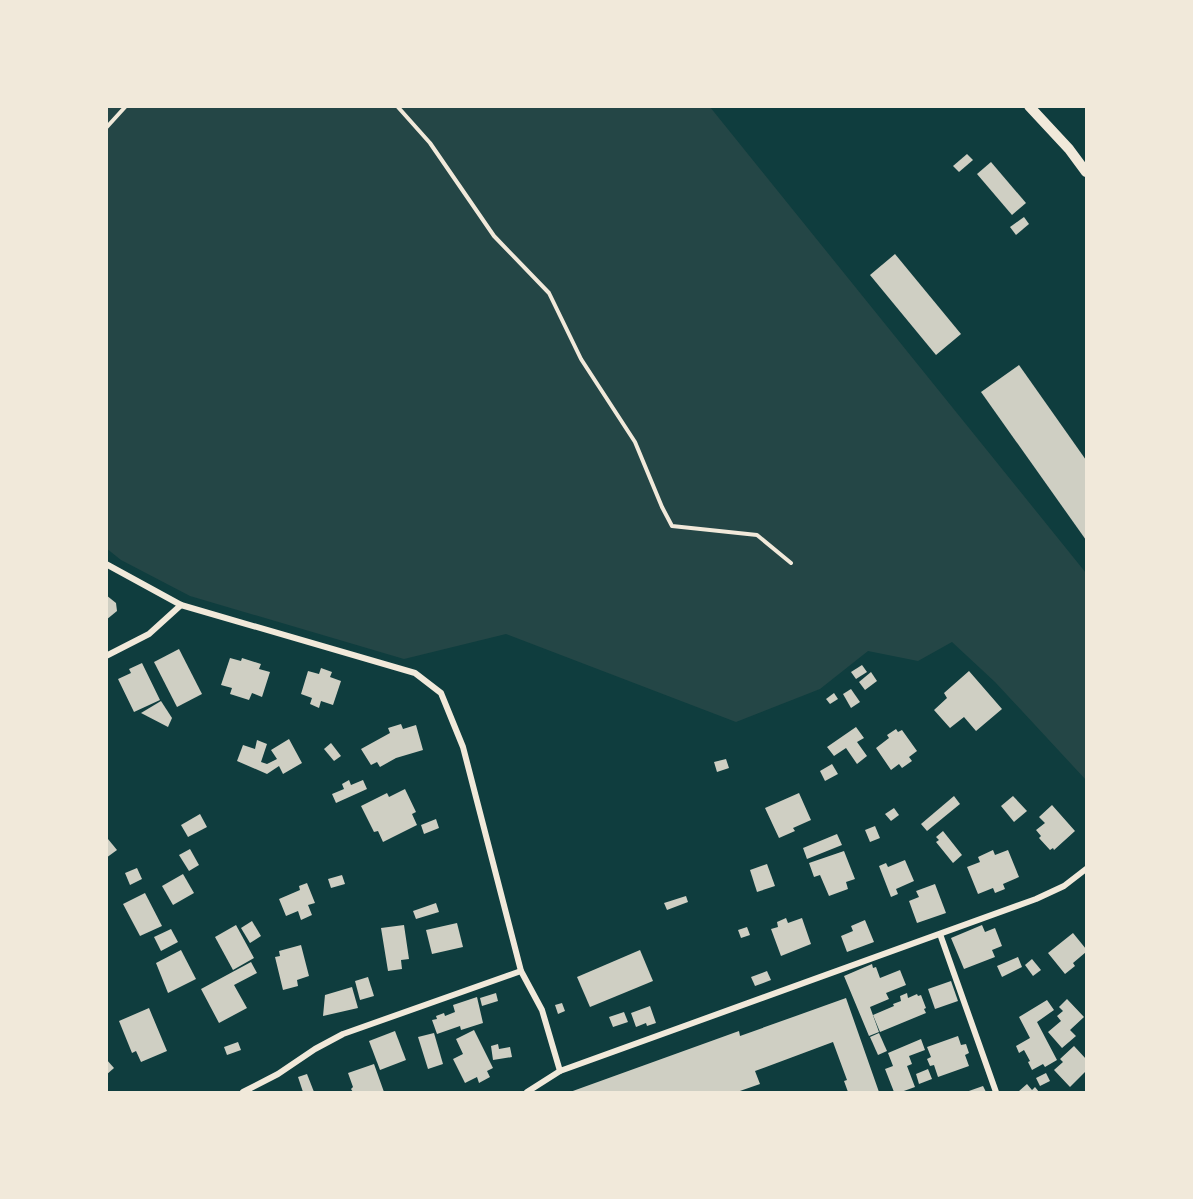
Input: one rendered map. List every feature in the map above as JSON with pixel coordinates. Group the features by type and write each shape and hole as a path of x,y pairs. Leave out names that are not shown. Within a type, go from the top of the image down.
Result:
{"street":[{"path":"1029,106 1069,149 1086,172"},
{"path":"106,564 181,605 415,673 441,693 463,747 521,971 542,1010 561,1071"},
{"path":"106,656 149,634 181,605"},
{"path":"527,1092 561,1071 1036,899 1064,886 1086,868"},
{"path":"940,934 996,1092"},
{"path":"243,1092 279,1074 315,1049 343,1034 521,971"}],"path":[{"path":"106,128 126,106"},
{"path":"398,106 430,143 494,236 549,293 581,359 635,442 672,526 757,535 791,563"}],"shaded area":[{"path":"106,107 710,107 1086,573 1086,780 995,682 952,642 918,661 868,651 820,689 736,722 506,634 404,659 190,596 121,560 106,548"}],"building":[{"path":"967,154 973,160 959,172 953,166"},
{"path":"991,162 1026,203 1012,215 977,174"},
{"path":"1024,217 1029,224 1016,235 1010,227"},
{"path":"895,254 961,334 936,355 870,275"},
{"path":"1019,365 1086,460 1086,540 981,392"},
{"path":"106,595 116,603 117,611 106,620"},
{"path":"179,649 202,694 177,707 154,662"},
{"path":"230,658 241,661 242,658 261,664 259,669 270,672 262,697 252,693 249,700 230,694 232,688 221,685"},
{"path":"142,663 160,700 134,712 118,679 131,673 129,669"},
{"path":"862,665 867,672 856,679 851,672"},
{"path":"321,668 332,672 330,677 341,681 333,705 321,701 319,708 310,704 312,698 301,694 308,671 319,674"},
{"path":"969,671 1002,709 976,731 964,717 950,728 934,710 947,698 944,693"},
{"path":"871,672 877,681 865,690 859,682"},
{"path":"851,689 860,702 851,708 843,694"},
{"path":"834,693 838,699 830,704 826,699"},
{"path":"161,701 172,718 168,727 141,713"},
{"path":"401,724 403,729 416,725 423,750 396,758 380,767 377,762 371,765 361,749 390,733 388,728"},
{"path":"856,727 864,738 857,742 867,756 857,764 846,748 834,756 827,747"},
{"path":"896,729 898,732 902,730 917,751 909,757 912,761 902,768 899,764 891,770 876,748 889,738 887,735"},
{"path":"289,739 302,763 283,774 279,766 267,774 237,761 243,745 255,749 257,740 267,744 261,762 267,764 277,759 271,750"},
{"path":"331,743 341,756 334,761 324,749"},
{"path":"726,759 729,768 717,772 714,762"},
{"path":"832,764 838,774 825,781 820,771"},
{"path":"349,780 351,785 363,780 367,789 336,803 332,794 344,789 342,784"},
{"path":"405,789 416,812 412,814 417,825 383,842 378,831 374,832 361,806 387,793 389,797"},
{"path":"799,793 811,820 793,828 795,831 779,838 765,808"},
{"path":"954,796 960,804 927,831 921,824"},
{"path":"1013,796 1027,811 1014,822 1001,806"},
{"path":"1052,805 1075,831 1054,850 1053,848 1050,850 1039,838 1041,836 1036,830 1045,823 1039,817"},
{"path":"894,808 899,815 891,821 885,814"},
{"path":"200,814 207,827 188,837 181,825"},
{"path":"436,819 439,828 424,834 421,825"},
{"path":"875,826 880,838 870,842 865,830"},
{"path":"943,831 962,855 953,863 936,842 939,840 936,837"},
{"path":"837,834 842,845 807,859 803,848"},
{"path":"108,839 117,850 106,858 106,840"},
{"path":"190,849 199,865 189,871 179,855"},
{"path":"993,850 995,855 1008,850 1019,877 1003,884 1005,889 995,893 993,888 978,894 967,867 980,862 978,857"},
{"path":"844,851 855,879 846,882 848,889 829,896 820,875 814,877 809,863"},
{"path":"905,860 914,881 896,889 898,894 891,897 879,866 886,863 888,867"},
{"path":"767,864 775,886 757,892 750,870"},
{"path":"137,868 142,879 130,885 125,873"},
{"path":"183,874 194,893 173,905 162,886"},
{"path":"342,875 345,884 331,888 328,879"},
{"path":"307,883 315,903 308,905 312,915 301,920 298,911 286,916 279,899 300,890 299,886"},
{"path":"935,884 946,913 917,923 909,901 919,897 916,891"},
{"path":"145,893 162,926 140,936 123,904"},
{"path":"686,896 688,902 667,910 664,903"},
{"path":"436,903 439,912 416,919 413,911"},
{"path":"786,918 788,923 802,918 811,944 781,956 771,929 778,927 777,922"},
{"path":"865,920 874,942 847,952 841,936 853,931 851,926"},
{"path":"252,921 261,936 250,943 241,928"},
{"path":"457,923 463,947 432,954 426,930"},
{"path":"236,925 254,958 233,970 215,937"},
{"path":"404,925 409,959 401,960 402,969 388,971 381,928"},
{"path":"982,925 985,932 995,928 1002,946 992,950 995,957 964,969 951,938"},
{"path":"747,927 750,935 741,938 738,930"},
{"path":"171,929 178,942 161,951 154,937"},
{"path":"1073,933 1086,952 1073,963 1075,966 1065,974 1048,953"},
{"path":"301,945 309,976 297,980 298,986 283,990 275,957 280,956 279,951"},
{"path":"181,950 196,979 168,993 156,963"},
{"path":"640,950 653,981 590,1007 577,977"},
{"path":"1018,957 1022,967 1002,977 997,966"},
{"path":"1032,959 1041,970 1033,976 1025,965"},
{"path":"251,962 257,973 234,985 247,1008 219,1023 201,989"},
{"path":"872,964 873,968 876,967 880,978 900,970 906,985 886,993 889,999 870,1007 879,1032 869,1036 844,976"},
{"path":"767,971 771,980 755,986 751,977"},
{"path":"368,977 374,996 360,1000 355,981"},
{"path":"951,981 958,1001 935,1009 928,989"},
{"path":"352,987 358,1008 323,1016 325,995"},
{"path":"496,993 498,1001 482,1006 480,998"},
{"path":"907,993 908,998 917,994 921,995 926,1013 880,1032 873,1015 894,1006 893,1004 901,1001 900,996"},
{"path":"477,997 483,1023 461,1030 460,1026 437,1034 432,1020 437,1019 436,1016 444,1013 445,1016 455,1012 453,1005"},
{"path":"846,998 879,1092 848,1092 844,1081 847,1080 833,1042 755,1071 760,1084 737,1092 570,1092 739,1031 740,1036"},
{"path":"1067,999 1084,1017 1070,1030 1076,1036 1062,1048 1048,1032 1061,1021 1057,1016 1063,1011 1059,1007"},
{"path":"1047,1000 1054,1010 1037,1022 1057,1060 1045,1067 1043,1064 1032,1070 1024,1050 1019,1053 1016,1046 1030,1038 1019,1017"},
{"path":"562,1003 565,1011 558,1014 555,1005"},
{"path":"650,1006 656,1023 647,1026 646,1023 636,1027 631,1013"},
{"path":"149,1008 167,1051 141,1062 136,1051 132,1053 119,1021"},
{"path":"624,1012 628,1022 613,1027 609,1017"},
{"path":"474,1030 493,1068 487,1071 490,1077 479,1083 477,1077 465,1083 453,1059 463,1054 456,1039"},
{"path":"395,1031 406,1060 380,1070 369,1041"},
{"path":"434,1033 443,1064 428,1069 418,1037"},
{"path":"879,1033 887,1051 878,1055 870,1037"},
{"path":"958,1036 961,1045 966,1044 969,1053 965,1055 969,1066 938,1077 934,1065 930,1066 927,1059 931,1057 927,1047"},
{"path":"921,1039 925,1050 909,1056 912,1064 907,1066 915,1087 894,1092 885,1069 893,1066 888,1053"},
{"path":"238,1042 241,1050 227,1055 224,1047"},
{"path":"498,1044 499,1049 510,1047 512,1057 493,1060 491,1046"},
{"path":"1074,1046 1086,1059 1086,1071 1070,1087 1054,1070 1063,1062 1060,1059"},
{"path":"106,1059 114,1068 106,1075"},
{"path":"374,1064 384,1092 353,1092 348,1073"},
{"path":"928,1069 932,1079 919,1084 916,1074"},
{"path":"1046,1073 1050,1081 1040,1086 1036,1078"},
{"path":"307,1074 314,1092 303,1092 298,1077"},
{"path":"1027,1084 1032,1090 1035,1087 1039,1092 1019,1091"},
{"path":"983,1086 986,1092 966,1092"}]}
